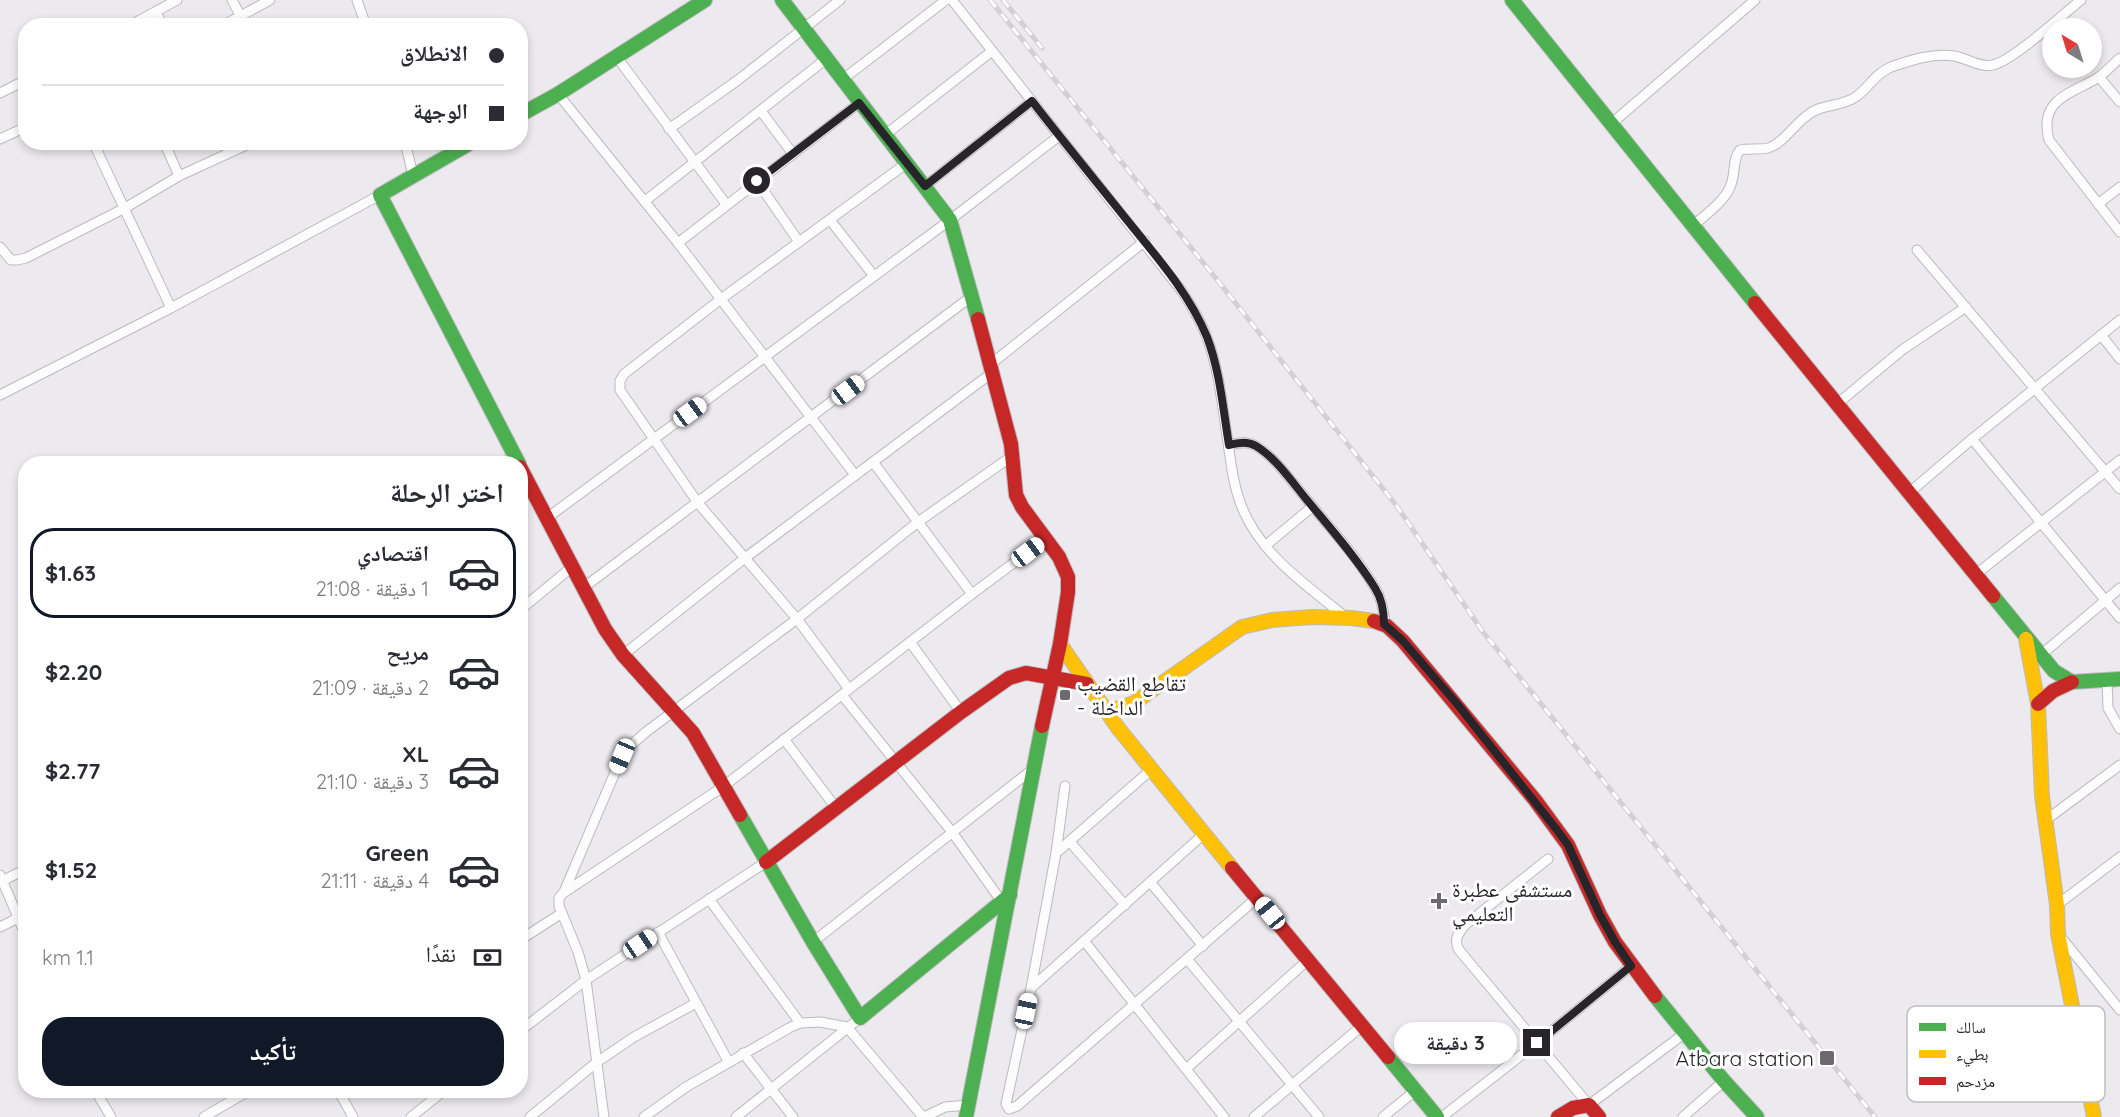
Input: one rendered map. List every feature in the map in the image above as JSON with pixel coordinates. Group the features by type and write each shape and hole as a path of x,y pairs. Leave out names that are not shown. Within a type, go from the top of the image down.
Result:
{"street":[{"path":"144,18 177,0"},
{"path":"232,0 242,18"},
{"path":"236,18 270,0"},
{"path":"357,0 363,18"},
{"path":"528,111 558,94 705,0"},
{"path":"644,1117 728,1061 800,1023 820,1022 848,1028 924,1117 945,1107 967,1111 1006,898 1060,644 1068,592 1068,577 1059,557 1022,507 1016,495 1012,456 992,368 950,220 782,0"},
{"path":"669,129 840,0"},
{"path":"842,80 946,0"},
{"path":"952,0 1181,290 1208,338 1218,376 1234,482 1245,513 1265,546 1311,590 1344,616"},
{"path":"1512,0 2025,637 2054,671 2072,682"},
{"path":"1611,124 1755,0"},
{"path":"1693,226 1720,201 1730,188 1740,150 1767,148 1775,144 1814,111 1855,98 1877,76 1889,68 1925,57 1938,56 1955,56 1984,65 2000,63 2013,56 2081,0"},
{"path":"156,12 159,18"},
{"path":"885,135 992,51"},
{"path":"616,56 726,204"},
{"path":"2102,74 2120,58"},
{"path":"645,201 826,59"},
{"path":"2097,78 2066,93 2055,104 2046,123 2049,140 2120,232"},
{"path":"2100,78 2120,102"},
{"path":"0,93 18,84"},
{"path":"558,94 722,299 855,475"},
{"path":"925,186 1032,101"},
{"path":"678,243 859,103"},
{"path":"761,111 793,154"},
{"path":"0,139 18,131"},
{"path":"547,518 950,220 1059,136"},
{"path":"97,150 171,308"},
{"path":"168,150 179,176"},
{"path":"0,246 11,260 17,261 125,208 228,150"},
{"path":"407,150 413,175"},
{"path":"0,395 171,308 380,195 458,150"},
{"path":"907,163 624,374 620,381 620,390 652,440 698,503 797,620 845,692 896,762 1006,898"},
{"path":"757,181 800,242"},
{"path":"2098,204 2120,187"},
{"path":"380,195 515,456"},
{"path":"830,220 874,276"},
{"path":"623,655 992,368 1144,241"},
{"path":"1917,250 2120,489"},
{"path":"583,588 972,296"},
{"path":"1837,404 1902,350 1966,307"},
{"path":"1910,492 2120,320"},
{"path":"2101,335 2120,359"},
{"path":"1972,439 2120,618"},
{"path":"1229,445 1246,442 1264,451 1341,541 1375,589 1381,602 1384,624"},
{"path":"564,892 622,756 631,745 797,620 918,522 1012,456"},
{"path":"1975,575 2120,460"},
{"path":"873,462 972,594"},
{"path":"528,481 605,629 623,655 693,733 766,862 860,1018"},
{"path":"1265,546 1312,507"},
{"path":"604,1117 586,980 578,952 562,913 559,898 564,892 724,786 1047,538"},
{"path":"528,603 572,567"},
{"path":"2041,655 2120,588"},
{"path":"1107,712 1134,703 1242,627 1257,621 1344,616 1384,624 1403,641 1458,705 1555,827 1568,845 1605,924 1631,966 1756,1117"},
{"path":"2025,637 2038,704 2042,796 2057,905 2058,934 2072,1006"},
{"path":"910,642 961,711"},
{"path":"1060,644 1118,728 1437,1117"},
{"path":"528,1025 586,980 766,862 961,711 1009,678 1018,674 1086,684"},
{"path":"2038,704 2049,693 2072,682 2116,680 2108,708 2120,729"},
{"path":"1118,728 1134,703"},
{"path":"784,739 836,808"},
{"path":"2046,820 2119,767"},
{"path":"813,942 1033,768"},
{"path":"1056,853 1152,769"},
{"path":"1065,786 1056,853 1031,988 1006,1104 1009,1109 1017,1106 1258,897"},
{"path":"1031,988 1205,833"},
{"path":"1070,842 1125,905"},
{"path":"2057,905 2120,857"},
{"path":"1548,859 1466,925 1457,936 1455,943 1599,1117"},
{"path":"0,927 18,918 1,878 18,872"},
{"path":"1150,883 1203,946"},
{"path":"736,1117 1006,898"},
{"path":"710,899 800,1023"},
{"path":"528,935 562,913"},
{"path":"658,932 728,1061"},
{"path":"2058,934 2120,1010"},
{"path":"1084,942 1224,1117"},
{"path":"1188,959 1319,1117"},
{"path":"1186,1069 1309,959"},
{"path":"1442,1117 1631,966"},
{"path":"530,1117 597,1062 634,1037 696,1003"},
{"path":"1254,1117 1363,1025"},
{"path":"1558,1117 1573,1108 1589,1105 1685,1033"},
{"path":"743,1053 793,1117"},
{"path":"1683,1117 1724,1081"},
{"path":"1383,1117 1416,1090"},
{"path":"100,1098 111,1117"},
{"path":"204,1117 236,1098"},
{"path":"342,1098 353,1117"},
{"path":"411,1117 435,1098"},
{"path":"2091,1102 2094,1117"}],"railway":[{"path":"990,0 1396,505 1483,632 1875,1117"},
{"path":"1003,0 1042,48"}],"traffic: fast":[{"path":"528,111 558,94 705,0"},
{"path":"782,0 950,220 978,319"},
{"path":"1512,0 1755,303"},
{"path":"458,150 380,195 515,456"},
{"path":"1993,596 2054,671 2072,682 2120,679"},
{"path":"966,1117 1042,726"},
{"path":"740,815 860,1018 1010,895"},
{"path":"1655,996 1724,1081 1757,1117"},
{"path":"1388,1057 1437,1117"}],"traffic: slow":[{"path":"1107,712 1134,703 1242,627 1272,620 1312,617 1374,621"},
{"path":"2026,639 2038,704 2042,796 2057,905 2058,934 2072,1006"},
{"path":"1060,644 1118,728 1232,868"},
{"path":"2091,1102 2094,1117"}],"traffic: jam":[{"path":"1755,303 1993,596"},
{"path":"978,319 1011,444 1016,495 1022,507 1059,557 1068,577 1060,644 1042,726"},
{"path":"528,482 605,629 623,655 693,733 740,815"},
{"path":"1374,621 1387,626 1403,641 1535,800 1568,845 1615,942 1655,996"},
{"path":"766,862 961,712 1009,678 1026,673 1087,684"},
{"path":"2038,704 2053,691 2072,682"},
{"path":"1232,868 1388,1057"},
{"path":"1558,1117 1573,1108 1589,1105 1599,1117"}],"place":[{"name":"تقاطع القضيب - الداخلة","path":"1065,695"},
{"name":"مستشفى عطبرة التعليمي","path":"1439,901"},
{"name":"Atbara station","path":"1827,1058"}],"route":[{"path":"757,181 859,103 925,186 1032,101 1144,241 1195,312 1208,338 1218,376 1229,445 1246,442 1254,445 1264,451 1279,466 1341,541 1375,589 1384,613 1384,624 1403,641 1458,705 1535,800 1568,845 1600,915 1631,966 1537,1043"}]}
